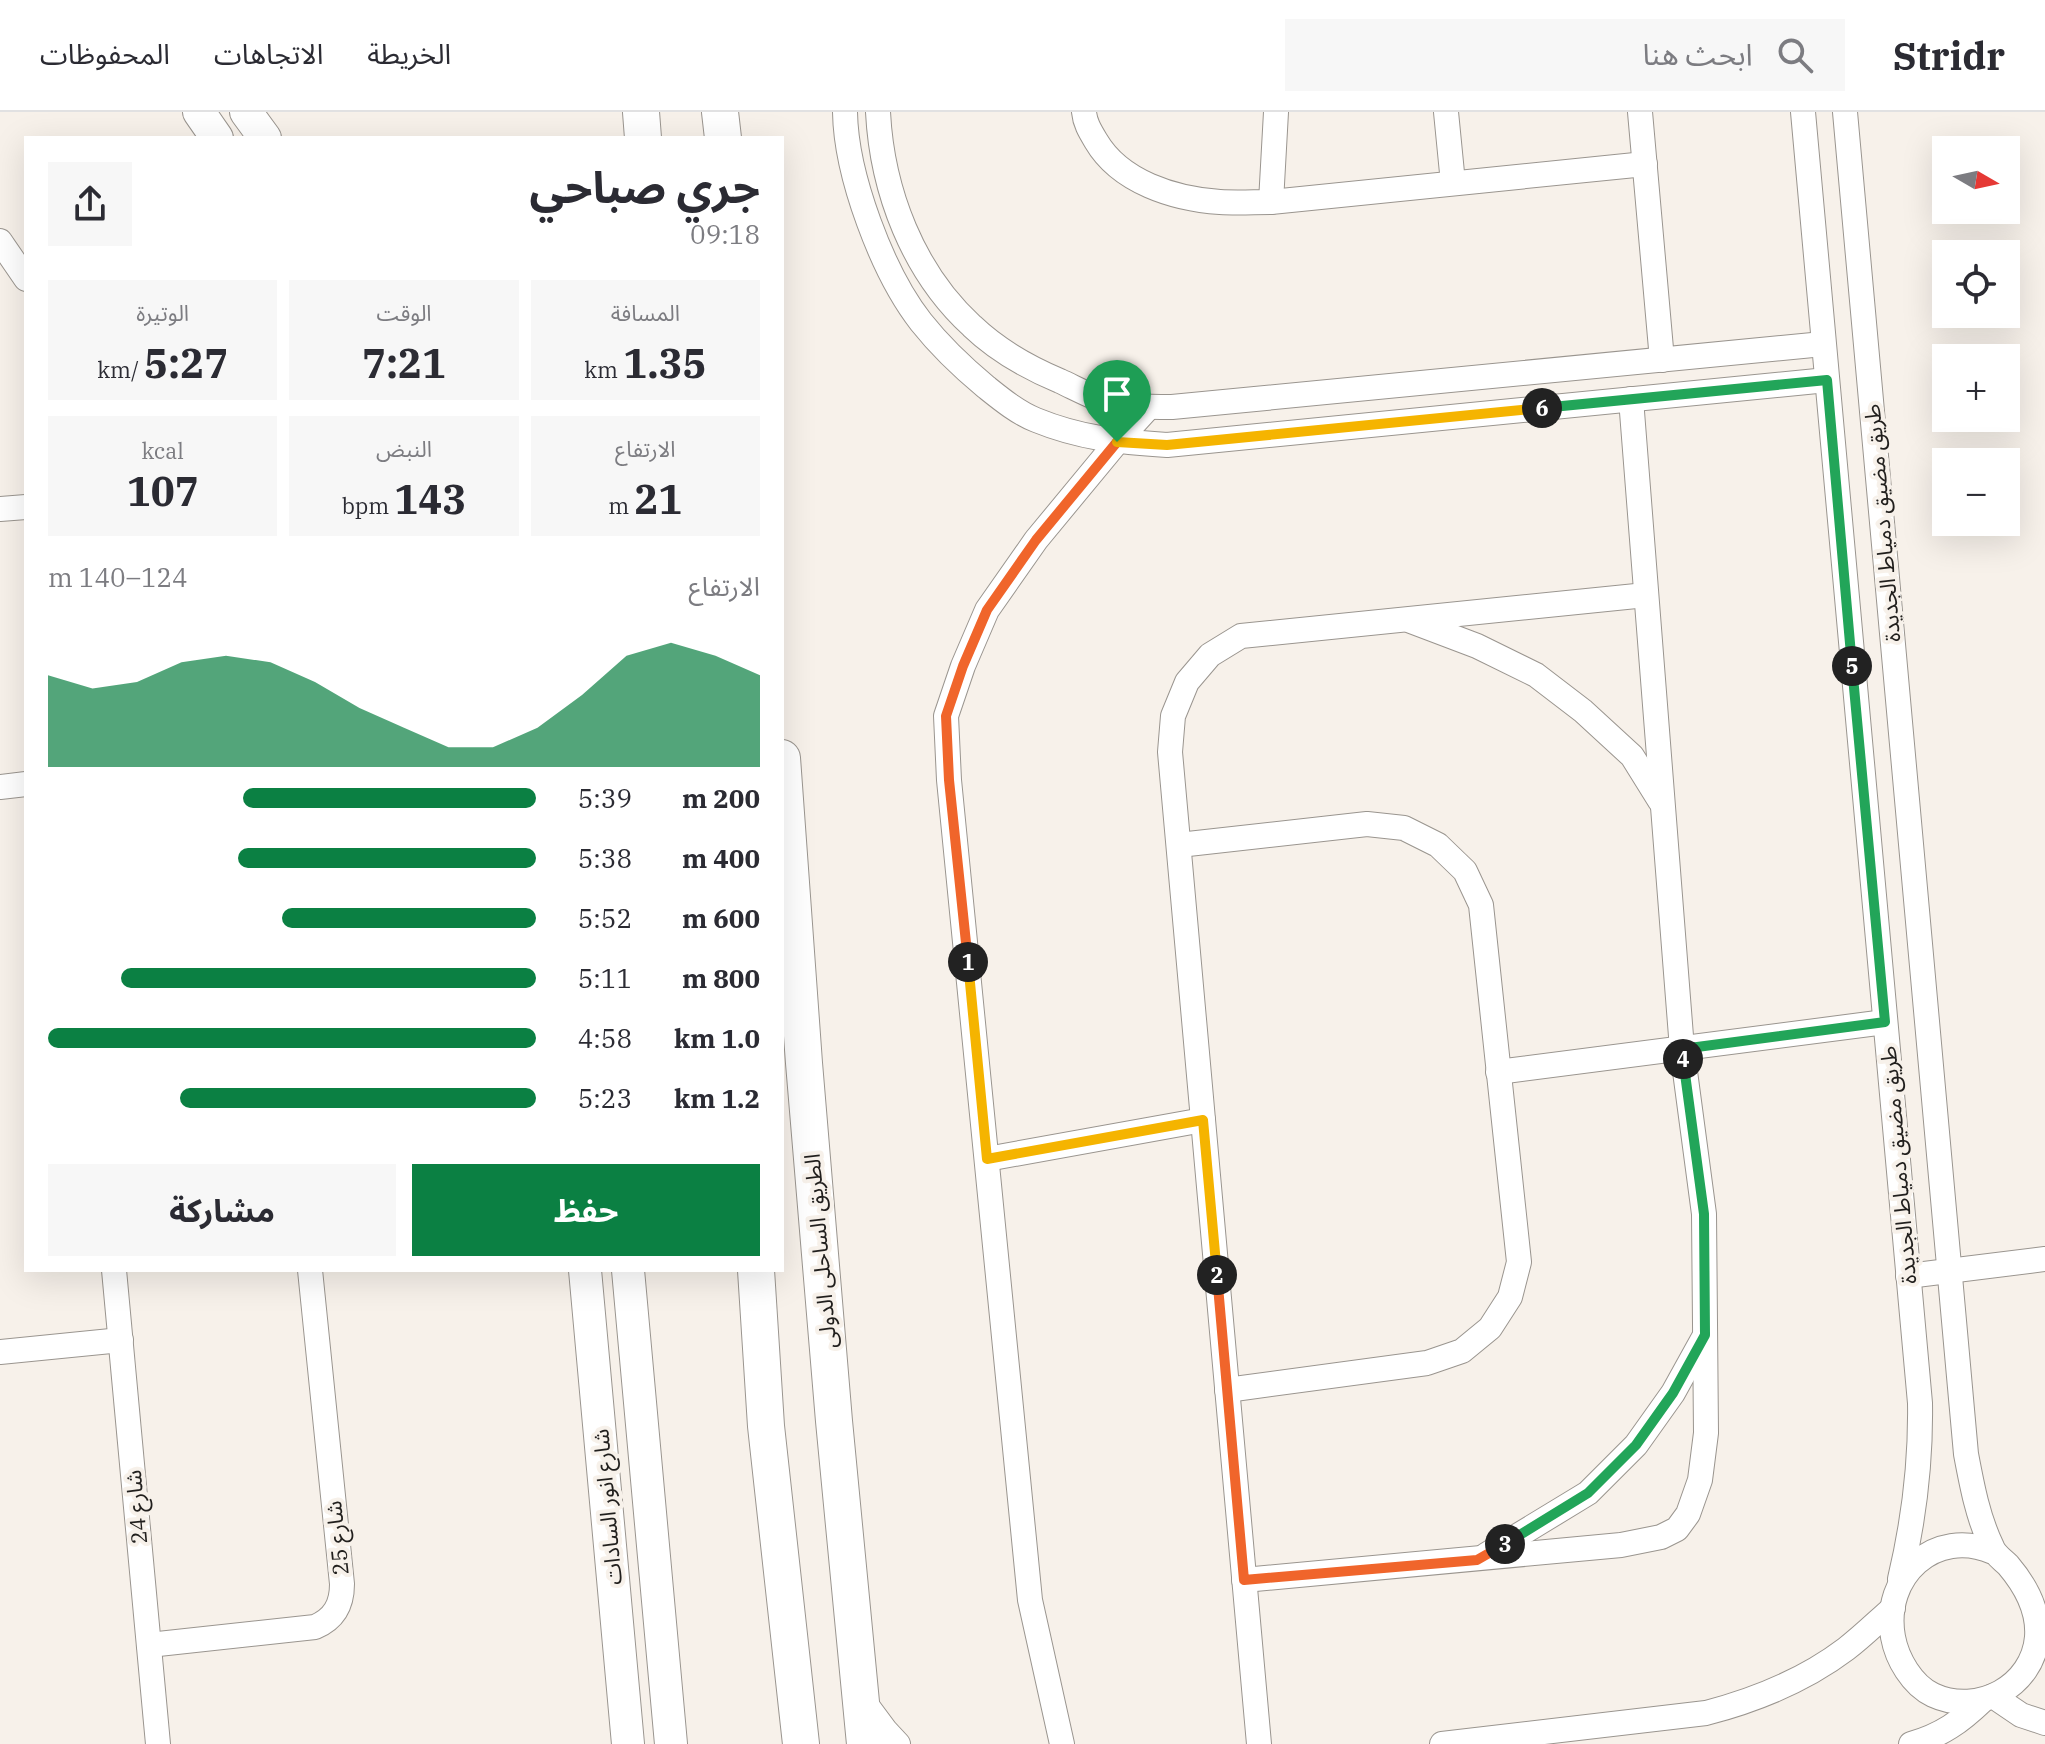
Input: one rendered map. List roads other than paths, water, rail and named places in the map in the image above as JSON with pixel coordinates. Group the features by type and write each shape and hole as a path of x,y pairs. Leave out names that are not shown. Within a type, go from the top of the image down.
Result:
{"highway":[{"path":"641,112 643,136"},
{"path":"720,112 723,136"},
{"name":"الطريق الساحلى الدولى","path":"784,786 823,1297 865,1744"},
{"path":"756,1272 766,1426 800,1744"}],"main road":[{"path":"199,112 216,136"},
{"path":"246,112 264,136"},
{"name":"شارع انور السادات","path":"585,1272 626,1740"},
{"name":"شارع انور السادات","path":"628,1272 671,1744"},
{"path":"591,1334 633,1327"}],"street":[{"path":"845,112 854,173 870,220 891,273 920,320 957,363 1000,399 1033,419 1075,434 1117,442 1167,445 1827,380"},
{"path":"878,112 886,167 898,212 916,255 941,293 972,327 1008,355 1100,399 1149,407 1172,407 1823,344"},
{"path":"1084,112 1085,122 1104,155 1133,179 1175,194 1219,202 1271,202 1645,164"},
{"path":"1271,202 1276,112"},
{"path":"1446,112 1453,183"},
{"path":"1640,112 1662,360"},
{"path":"1803,114 1843,112"},
{"name":"طريق مضيق دمياط الجديدة","path":"1843,112 1966,1454 1978,1510 1993,1552"},
{"name":"طريق مضيق دمياط الجديدة","path":"1803,114 1920,1403 1918,1478 1895,1601"},
{"path":"0,241 24,277"},
{"path":"0,262 24,278"},
{"path":"1244,1580 1477,1560 1621,1545 1661,1537 1677,1529 1688,1514 1700,1480 1706,1433 1704,1214 1682,1049 1631,399"},
{"path":"1062,1744 1030,1600 949,780 946,716 987,610 1036,540 1149,407"},
{"path":"0,509 24,507"},
{"path":"1259,1744 1170,752 1173,716 1187,682 1210,655 1241,636 1646,595"},
{"path":"1405,619 1477,646 1536,675 1583,711 1632,756 1662,806"},
{"path":"0,787 24,784"},
{"path":"1179,845 1367,824 1404,828 1438,845 1465,871 1481,905 1519,1262 1510,1297 1490,1328 1462,1351 1427,1363 1227,1390"},
{"path":"1498,1072 1885,1022"},
{"path":"987,1159 1203,1120"},
{"path":"1908,1276 2045,1259"},
{"name":"شارع 24","path":"114,1272 158,1744"},
{"name":"شارع 25","path":"149,1645 315,1627 331,1618 340,1602 342,1584 310,1272"},
{"path":"1477,1560 1588,1493 1636,1445 1673,1393 1705,1335"},
{"path":"0,1352 121,1340"},
{"path":"1911,1744 1948,1729 1988,1698 2011,1687 2025,1670 2037,1638 2038,1607 2016,1575 1993,1552 1970,1544 1946,1546 1924,1556 1907,1572 1895,1601 1892,1621 1896,1649 1902,1662 1930,1694 1956,1701 1988,1698 2045,1723"},
{"path":"1442,1744 1706,1713 1732,1706 1780,1687 1848,1648 1895,1601"},
{"path":"861,1698 898,1744"}]}
